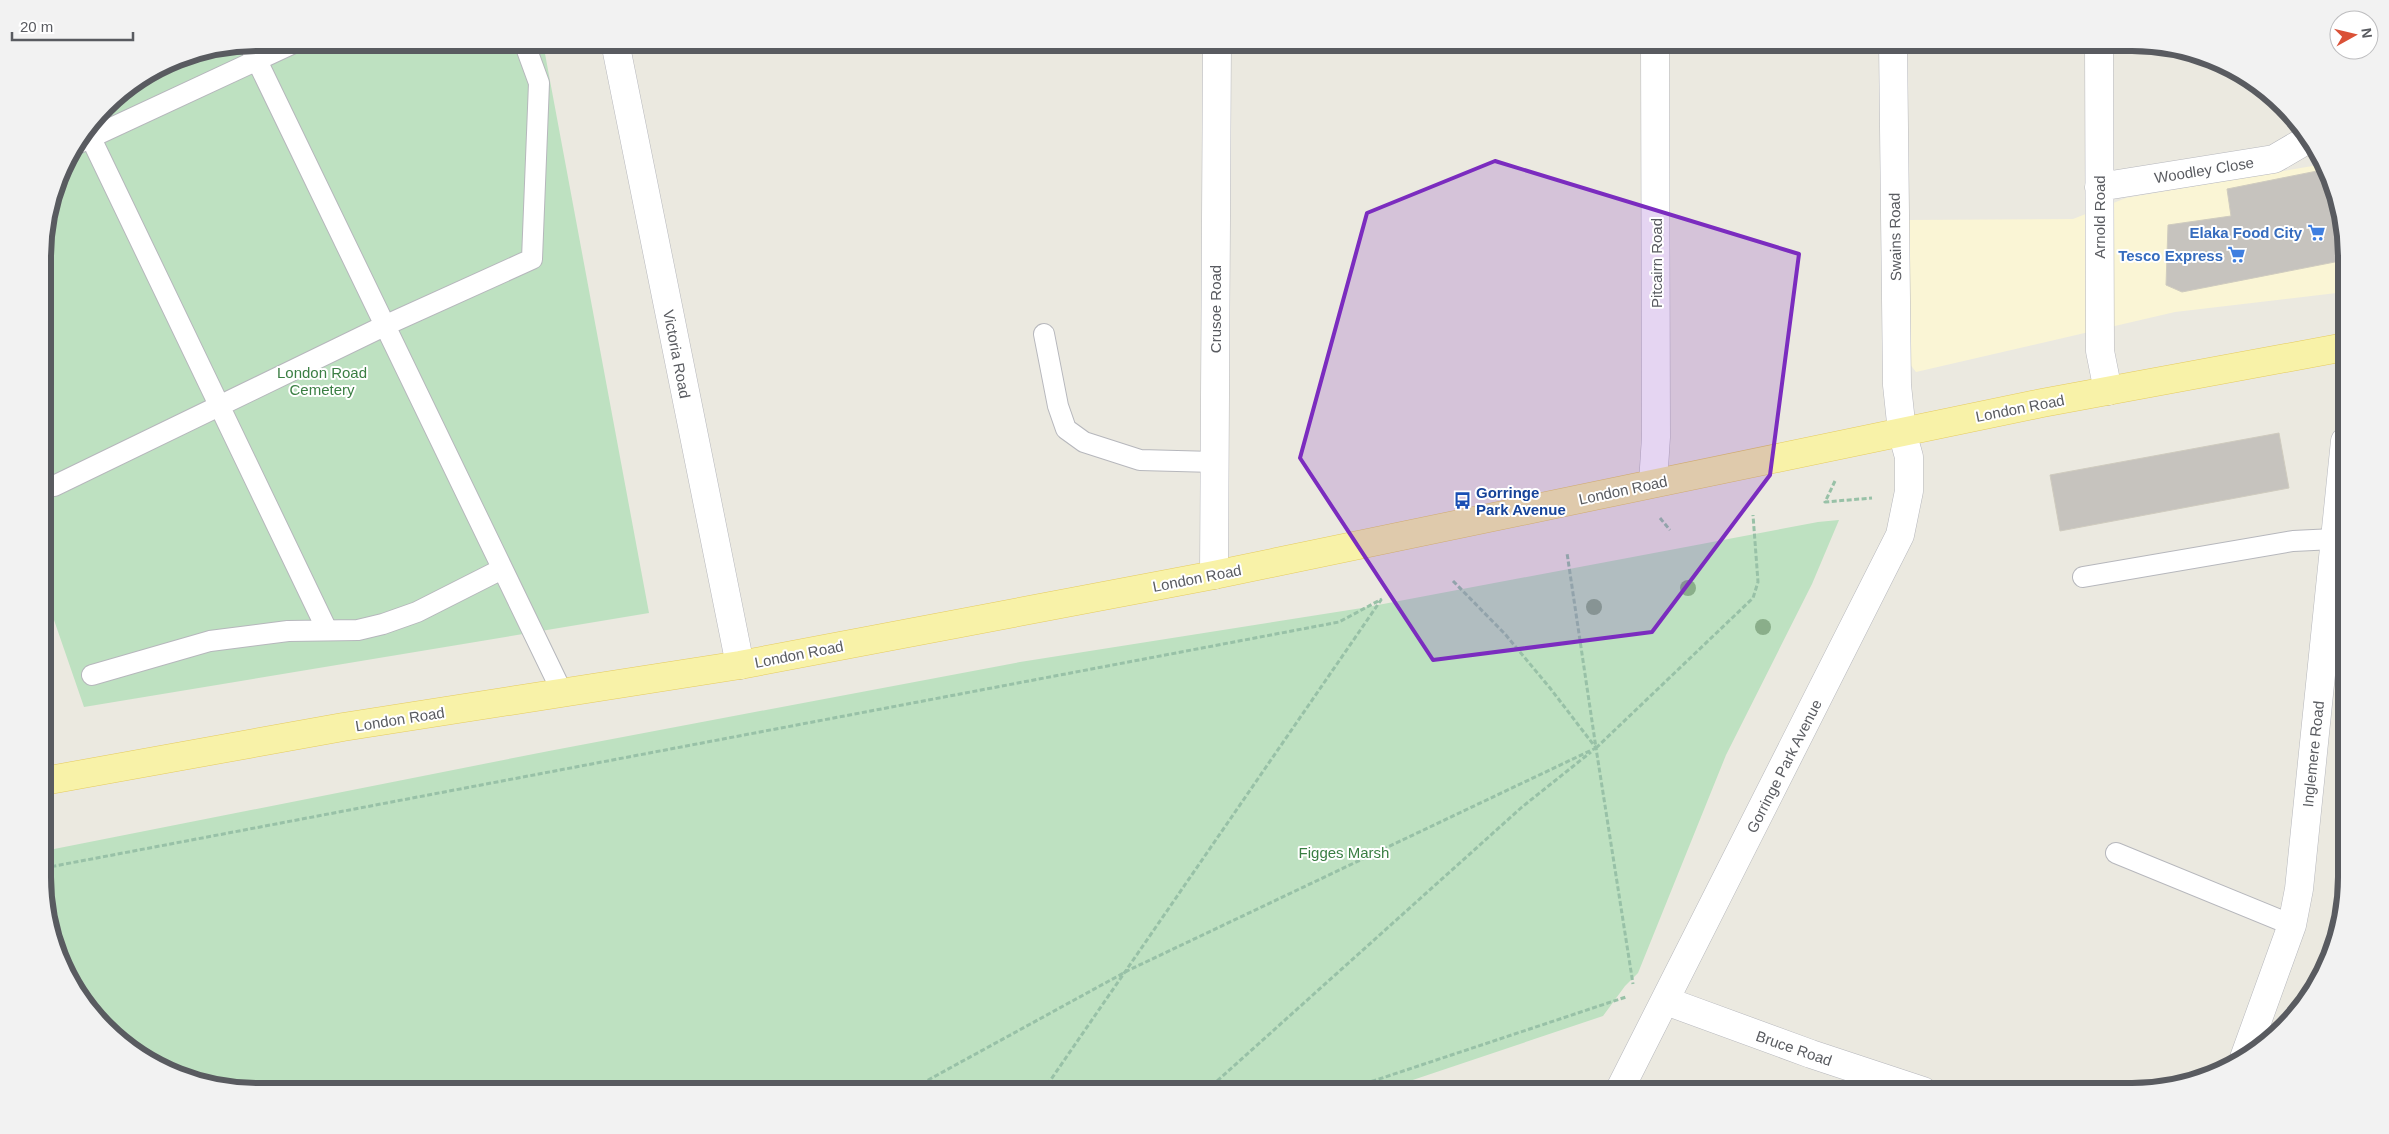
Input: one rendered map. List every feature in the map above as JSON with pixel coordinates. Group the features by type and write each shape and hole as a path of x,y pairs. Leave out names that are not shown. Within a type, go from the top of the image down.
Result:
{"main road":[{"name":"London Road","path":"51,780 343,727 740,665 1214,575 1902,432 2338,348"}],"street":[{"name":"Victoria Road","path":"617,51 740,665"},
{"name":"Crusoe Road","path":"1214,575 1217,51"},
{"name":"Pitcairn Road","path":"1653,483 1656,437 1656,51"},
{"name":"Swains Road","path":"1892,51 1897,385 1902,432"},
{"name":"Arnold Road","path":"2099,51 2100,351 2108,391"},
{"name":"Woodley Close","path":"2099,187 2274,159 2303,142"},
{"name":"Gorringe Park Avenue","path":"1624,1083 1646,1034 1666,1001 1900,535 1909,491 1909,458 1902,432"},
{"name":"Inglemere Road","path":"2248,1046 2292,925 2299,889 2334,539 2338,522"},
{"name":"Bruce Road","path":"1666,1001 1811,1054 1900,1083"}],"lane":[{"path":"54,486 384,326 532,259 540,83 528,51"},
{"path":"92,135 253,52 384,326 564,694"},
{"path":"87,141 220,405 327,630"},
{"path":"1044,334 1058,406 1066,429 1084,442 1140,460 1214,462"},
{"path":"2083,577 2293,541 2334,539"},
{"path":"92,675 210,641 288,631 358,630 383,624 418,612 502,569"},
{"path":"2116,854 2292,925"}],"path":[{"path":"1824,502 1858,501 1879,497"},
{"path":"1657,510 1661,522 1670,530"},
{"path":"1215,1083 1522,807 1596,748 1753,598 1758,582 1753,515"},
{"path":"1567,553 1633,985"},
{"path":"1452,581 1505,634 1596,748"},
{"path":"51,867 1339,622 1382,600 1129,970 1049,1083"},
{"path":"923,1083 1129,970 1596,748"},
{"path":"1367,1083 1634,995"}],"highlighted area":[{"path":"1495,161 1799,254 1770,475 1652,632 1433,660 1300,458 1367,213"}],"shaded area":[{"path":"2316,165 2327,191 2334,217 2338,258 2338,293 2175,312 1916,372 1909,363 1907,220 2073,219 2126,198"}],"green space":[{"name":"London Road Cemetery","path":"258,51 544,51 649,613 84,707 51,611 51,258 58,204 67,179 86,143 102,122 122,102 143,86 179,67 217,55"},
{"name":"Figges Marsh","path":"1839,520 1812,584 1726,755 1638,973 1625,986 1603,1016 1404,1083 258,1083 231,1081 204,1076 179,1067 154,1055 122,1032 102,1012 79,980 62,943 55,917 51,876 51,850 549,751 1020,662 1362,608 1818,522"}],"building":[{"path":"2318,171 2327,191 2334,217 2338,261 2182,292 2166,285 2168,225 2231,216 2227,189"},
{"path":"2279,433 2289,488 2060,531 2050,475"}],"place":[{"name":"Elaka Food City","path":"2316,232"},
{"name":"Tesco Express","path":"2237,255"},
{"name":"Gorringe Park Avenue","path":"1462,501"}]}
